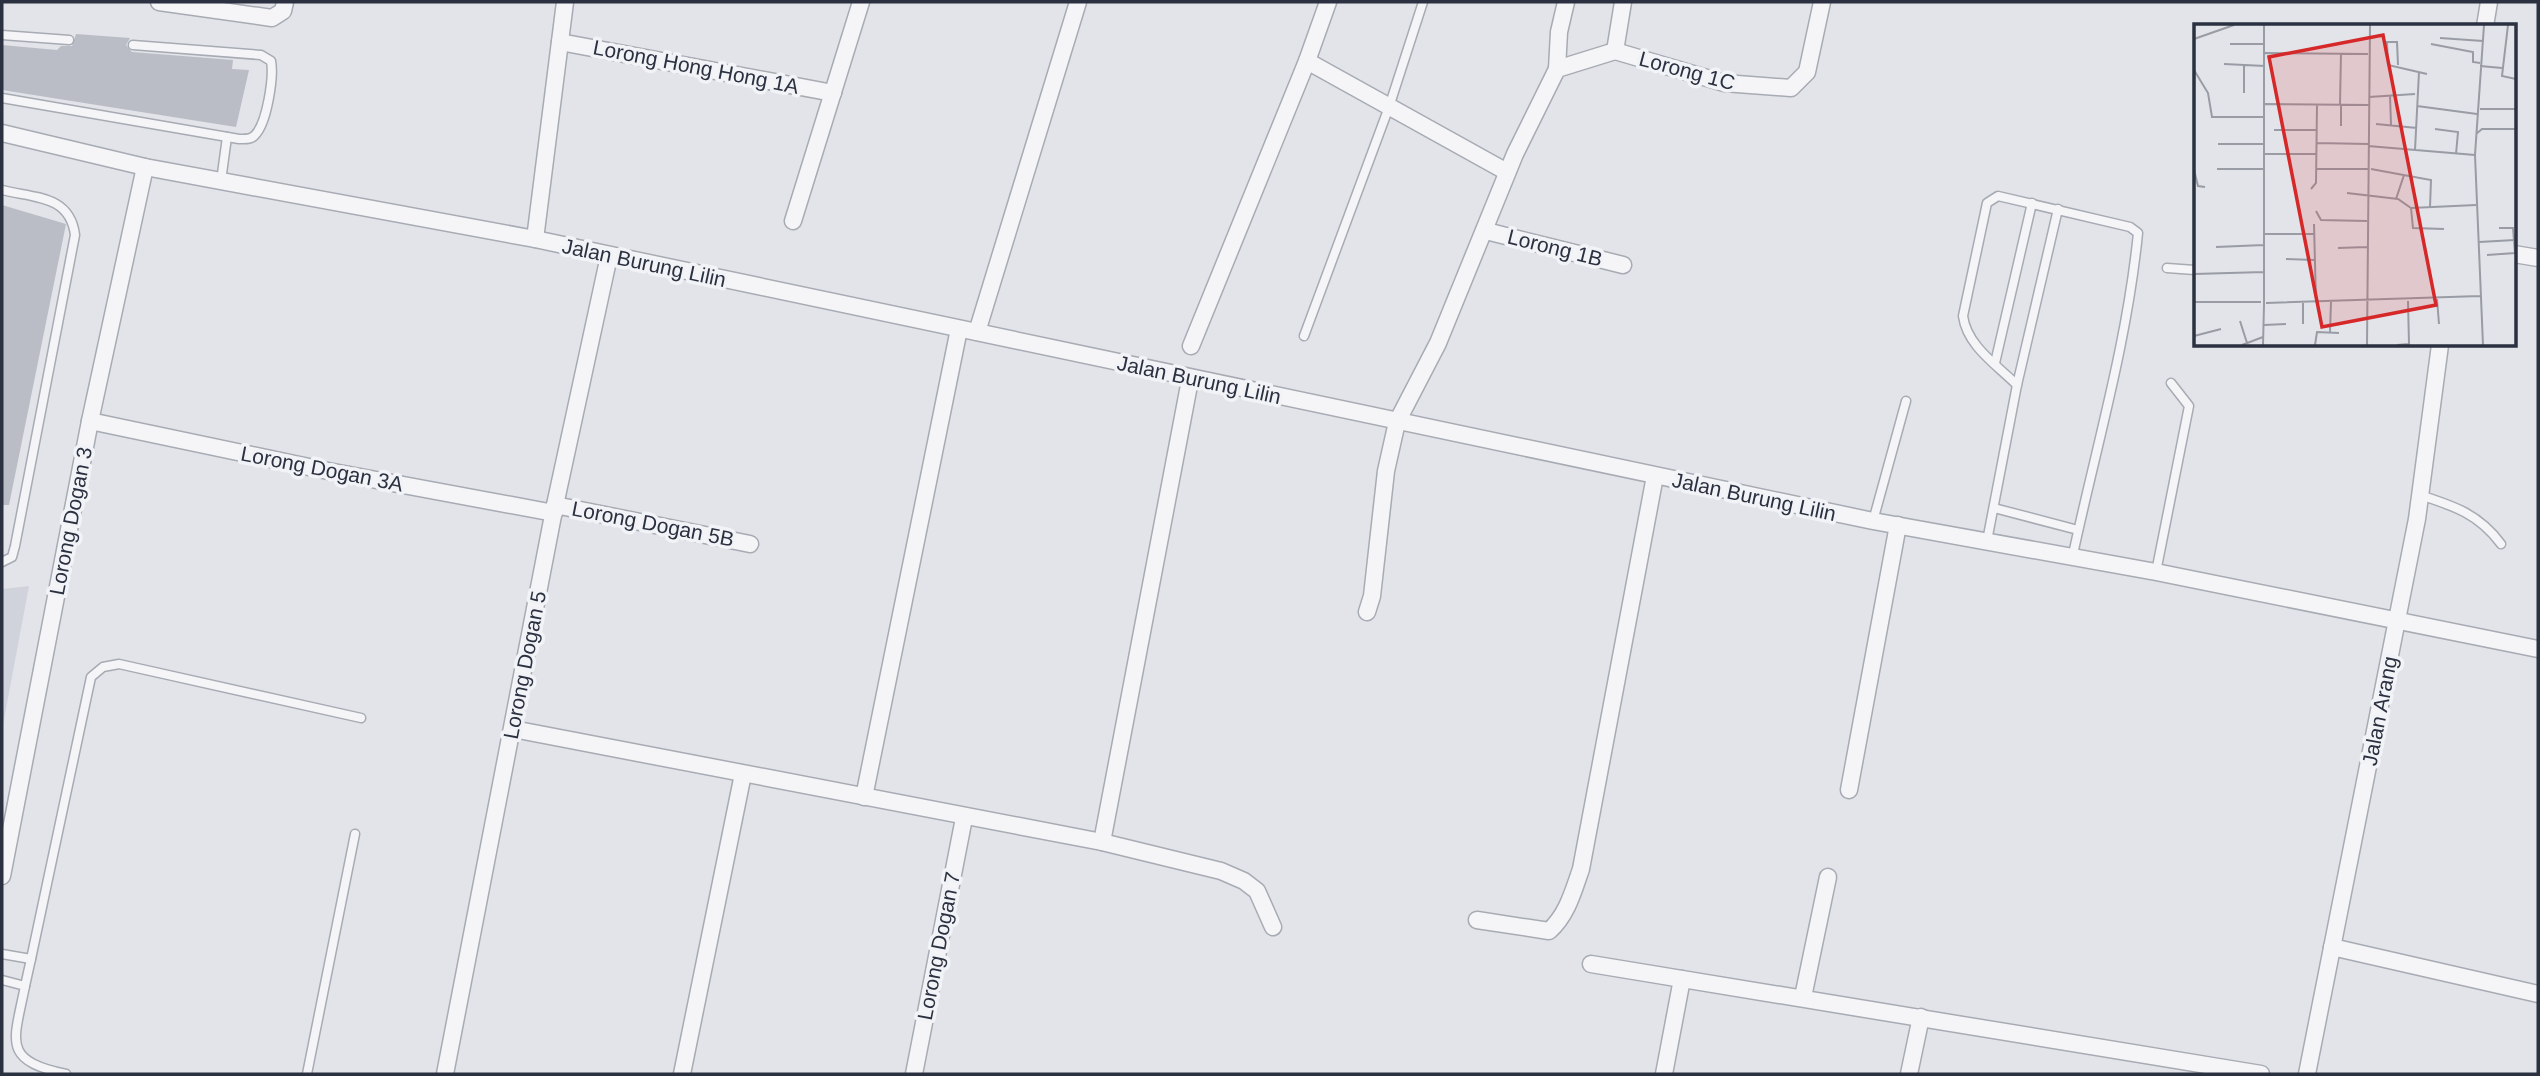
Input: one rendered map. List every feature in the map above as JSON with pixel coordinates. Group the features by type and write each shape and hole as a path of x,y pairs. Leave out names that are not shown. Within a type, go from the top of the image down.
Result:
{"street":[{"path":"159,2 272,18 283,10 285,2"},
{"path":"535,239 565,2"},
{"path":"793,221 861,2"},
{"path":"977,332 1078,2"},
{"path":"1191,346 1307,61 1328,2"},
{"path":"1367,612 1372,596 1386,471 1397,422 1438,343 1486,231 1507,172 1557,69 1559,32 1566,2"},
{"path":"1557,69 1615,51 1623,2"},
{"name":"Lorong 1C","path":"1615,51 1724,83 1791,88 1807,72 1822,2"},
{"path":"2485,24 2489,2"},
{"name":"Lorong Hong Hong 1A","path":"559,42 833,93"},
{"path":"1307,61 1507,172"},
{"name":"Jalan Burung Lilin","path":"2,133 145,167 535,239 1190,380 1873,521 2072,559 2156,572 2538,649"},
{"name":"Lorong Dogan 3","path":"2,872 8,819 145,167"},
{"name":"Lorong 1B","path":"1486,231 1623,265"},
{"path":"2516,254 2538,258"},
{"name":"Lorong Dogan 5","path":"445,1074 555,509 609,256"},
{"path":"864,797 959,329"},
{"name":"Jalan Arang","path":"2306,1074 2398,620 2420,495 2440,346"},
{"path":"1102,842 1190,380"},
{"name":"Lorong Dogan 3A","path":"90,421 328,471 555,509"},
{"path":"1477,920 1549,931 1560,921 1571,897 1581,869 1655,476"},
{"name":"Lorong Dogan 5B","path":"555,509 750,544"},
{"path":"1849,790 1898,525"},
{"path":"513,729 964,818 1102,842 1221,871 1244,881 1260,896 1273,926"},
{"path":"682,1074 743,774"},
{"name":"Lorong Dogan 7","path":"914,1074 964,818"},
{"path":"1803,997 1828,877"},
{"path":"2332,947 2538,994"},
{"path":"1591,964 2261,1074"},
{"path":"1664,1074 1682,979"},
{"path":"1909,1074 1921,1017"}],"lane":[{"path":"1304,335 1389,107 1423,2"},
{"path":"2,35 69,40"},
{"path":"2,98 227,137 251,138 257,134 273,72 271,61 261,55 133,45"},
{"path":"221,181 227,137"},
{"path":"2,190 58,203 68,211 75,235 15,547 12,556 2,562"},
{"path":"2017,385 1965,330 1963,316 1987,203 1998,196 2130,226 2138,233 2108,408 2072,559"},
{"path":"1995,363 2032,204"},
{"path":"1987,541 2017,385 2057,209"},
{"path":"2167,268 2194,270"},
{"path":"2156,572 2189,406 2171,383"},
{"path":"1873,521 1906,401"},
{"path":"2420,495 2474,515 2488,526 2501,544"},
{"path":"1994,508 2078,530"},
{"path":"66,1074 38,1068 22,1059 15,1045 25,986 91,677 103,667 119,664 361,718"},
{"path":"307,1074 355,834"},
{"path":"2,954 31,959"},
{"path":"2,980 25,986"}],"shaded area":[{"path":"29,586 2,730 2,589"}],"building":[{"path":"76,34 130,38 126,45 132,52 233,60 232,69 249,70 236,127 2,90 2,45 57,50 61,46 72,46"},
{"path":"2,205 66,224 9,505 2,505"}]}
